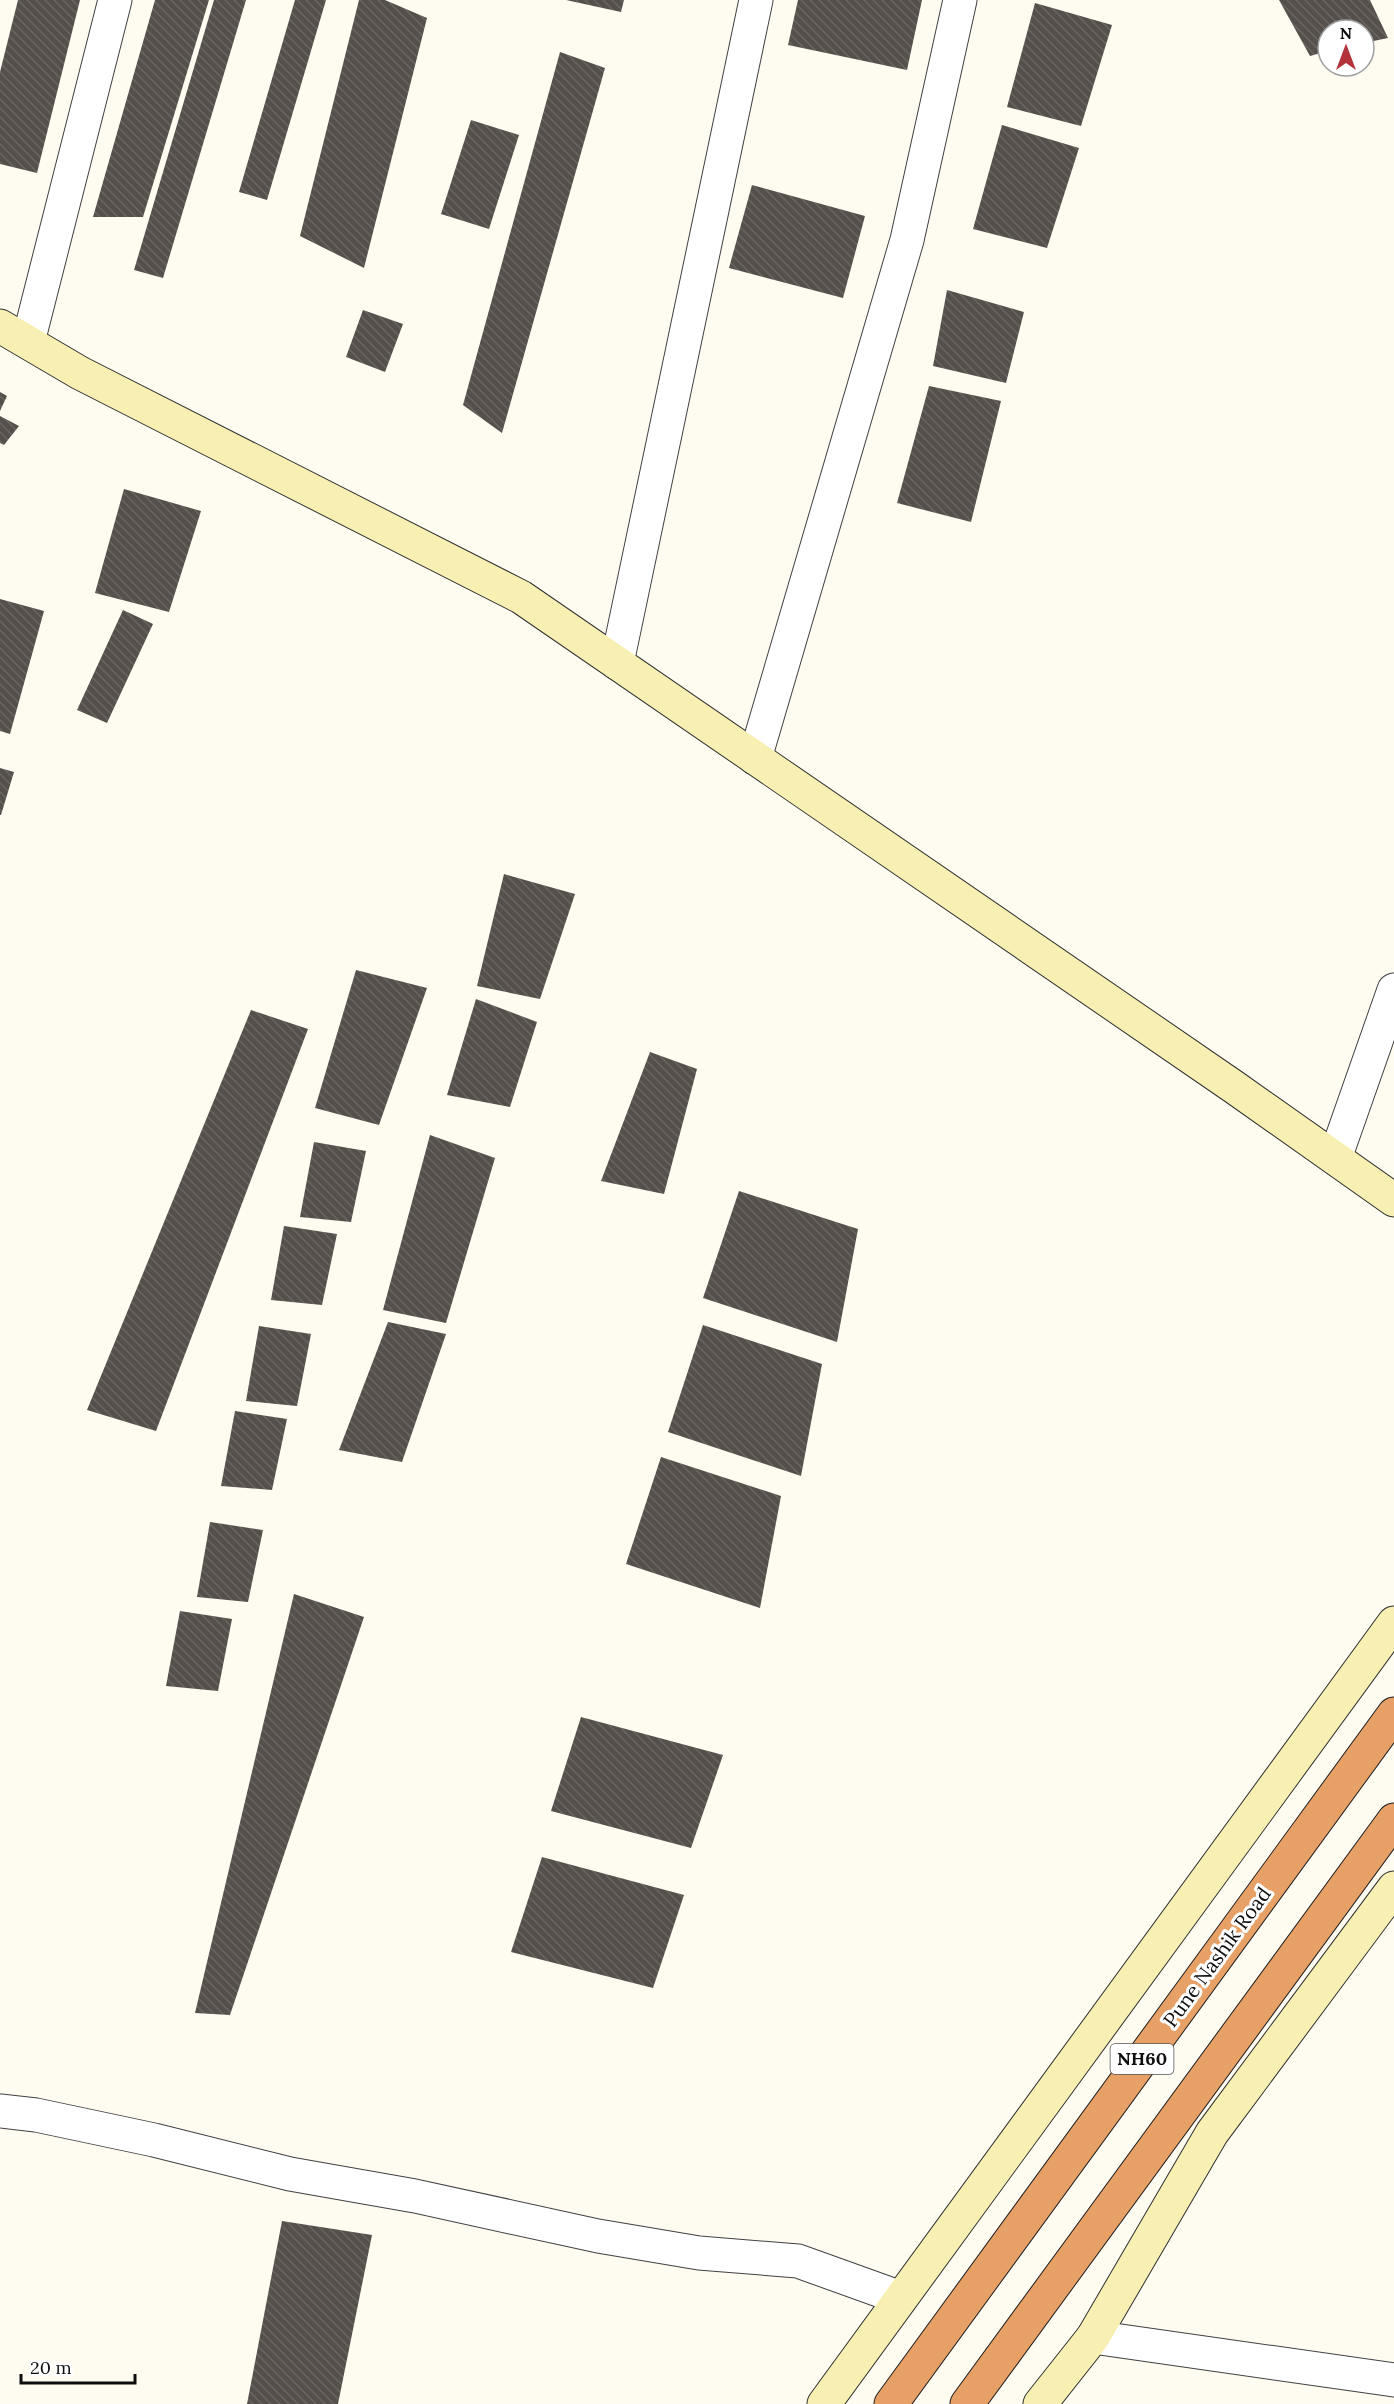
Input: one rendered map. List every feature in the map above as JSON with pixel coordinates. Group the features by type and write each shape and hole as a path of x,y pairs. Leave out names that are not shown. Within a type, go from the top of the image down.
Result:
{"highway":[{"name":"Pune Nashik Road","path":"891,2404 1394,1714"},
{"name":"NH60","path":"968,2404 1394,1820"}],"main road":[{"path":"0,326 80,373 521,597 1225,1080 1394,1200"},
{"path":"824,2404 1394,1623"},
{"path":"1040,2404 1093,2337 1212,2133 1394,1888"}],"street":[{"path":"28,342 115,0"},
{"path":"617,663 756,0"},
{"path":"755,758 907,240 960,0"},
{"path":"1335,1158 1394,990"},
{"path":"0,2111 47,2117 154,2140 290,2174 415,2196 598,2236 699,2253 798,2261 901,2298"},
{"path":"1093,2337 1394,2380"}],"building":[{"path":"18,0 80,0 37,173 0,164 0,72"},
{"path":"155,0 209,0 143,217 93,217"},
{"path":"214,0 246,0 163,278 134,270"},
{"path":"295,0 326,0 267,200 239,192"},
{"path":"359,0 385,0 427,18 364,268 300,236"},
{"path":"566,0 624,0 621,12"},
{"path":"798,0 922,0 907,70 788,45"},
{"path":"1279,0 1370,0 1388,38 1376,40 1376,18 1316,18 1316,54 1310,56"},
{"path":"1035,3 1112,25 1081,126 1007,107"},
{"path":"560,52 605,68 502,433 463,405"},
{"path":"471,120 519,135 489,229 441,214"},
{"path":"1002,125 1079,148 1047,248 973,229"},
{"path":"752,185 865,216 843,298 729,268"},
{"path":"947,290 1024,312 1006,383 933,366"},
{"path":"363,310 403,324 385,372 346,357"},
{"path":"929,386 1001,401 971,522 897,503"},
{"path":"0,392 7,396 0,411"},
{"path":"0,416 19,426 4,445 0,443"},
{"path":"124,489 201,511 169,612 95,593"},
{"path":"0,599 44,611 10,734 0,731"},
{"path":"123,610 153,624 107,723 77,710"},
{"path":"0,768 14,772 1,815 0,815"},
{"path":"504,874 575,894 540,999 477,986"},
{"path":"356,970 427,988 379,1125 315,1108"},
{"path":"476,999 537,1022 510,1107 447,1095"},
{"path":"251,1010 308,1029 156,1431 87,1410"},
{"path":"650,1052 697,1069 664,1194 601,1181"},
{"path":"430,1135 495,1158 446,1323 383,1310"},
{"path":"314,1142 366,1151 351,1222 300,1217"},
{"path":"739,1191 858,1229 837,1342 703,1298"},
{"path":"284,1226 337,1234 322,1305 271,1300"},
{"path":"388,1322 446,1334 402,1462 339,1450"},
{"path":"703,1325 822,1364 801,1476 668,1432"},
{"path":"259,1326 311,1334 297,1406 246,1401"},
{"path":"235,1411 287,1419 272,1490 221,1486"},
{"path":"661,1457 781,1496 760,1608 626,1564"},
{"path":"210,1522 263,1530 248,1602 197,1597"},
{"path":"294,1594 364,1617 230,2015 195,2013"},
{"path":"180,1611 232,1619 218,1691 166,1686"},
{"path":"581,1717 723,1755 691,1848 551,1811"},
{"path":"542,1857 684,1895 653,1988 511,1952"},
{"path":"282,2221 372,2235 338,2404 247,2404"}]}
